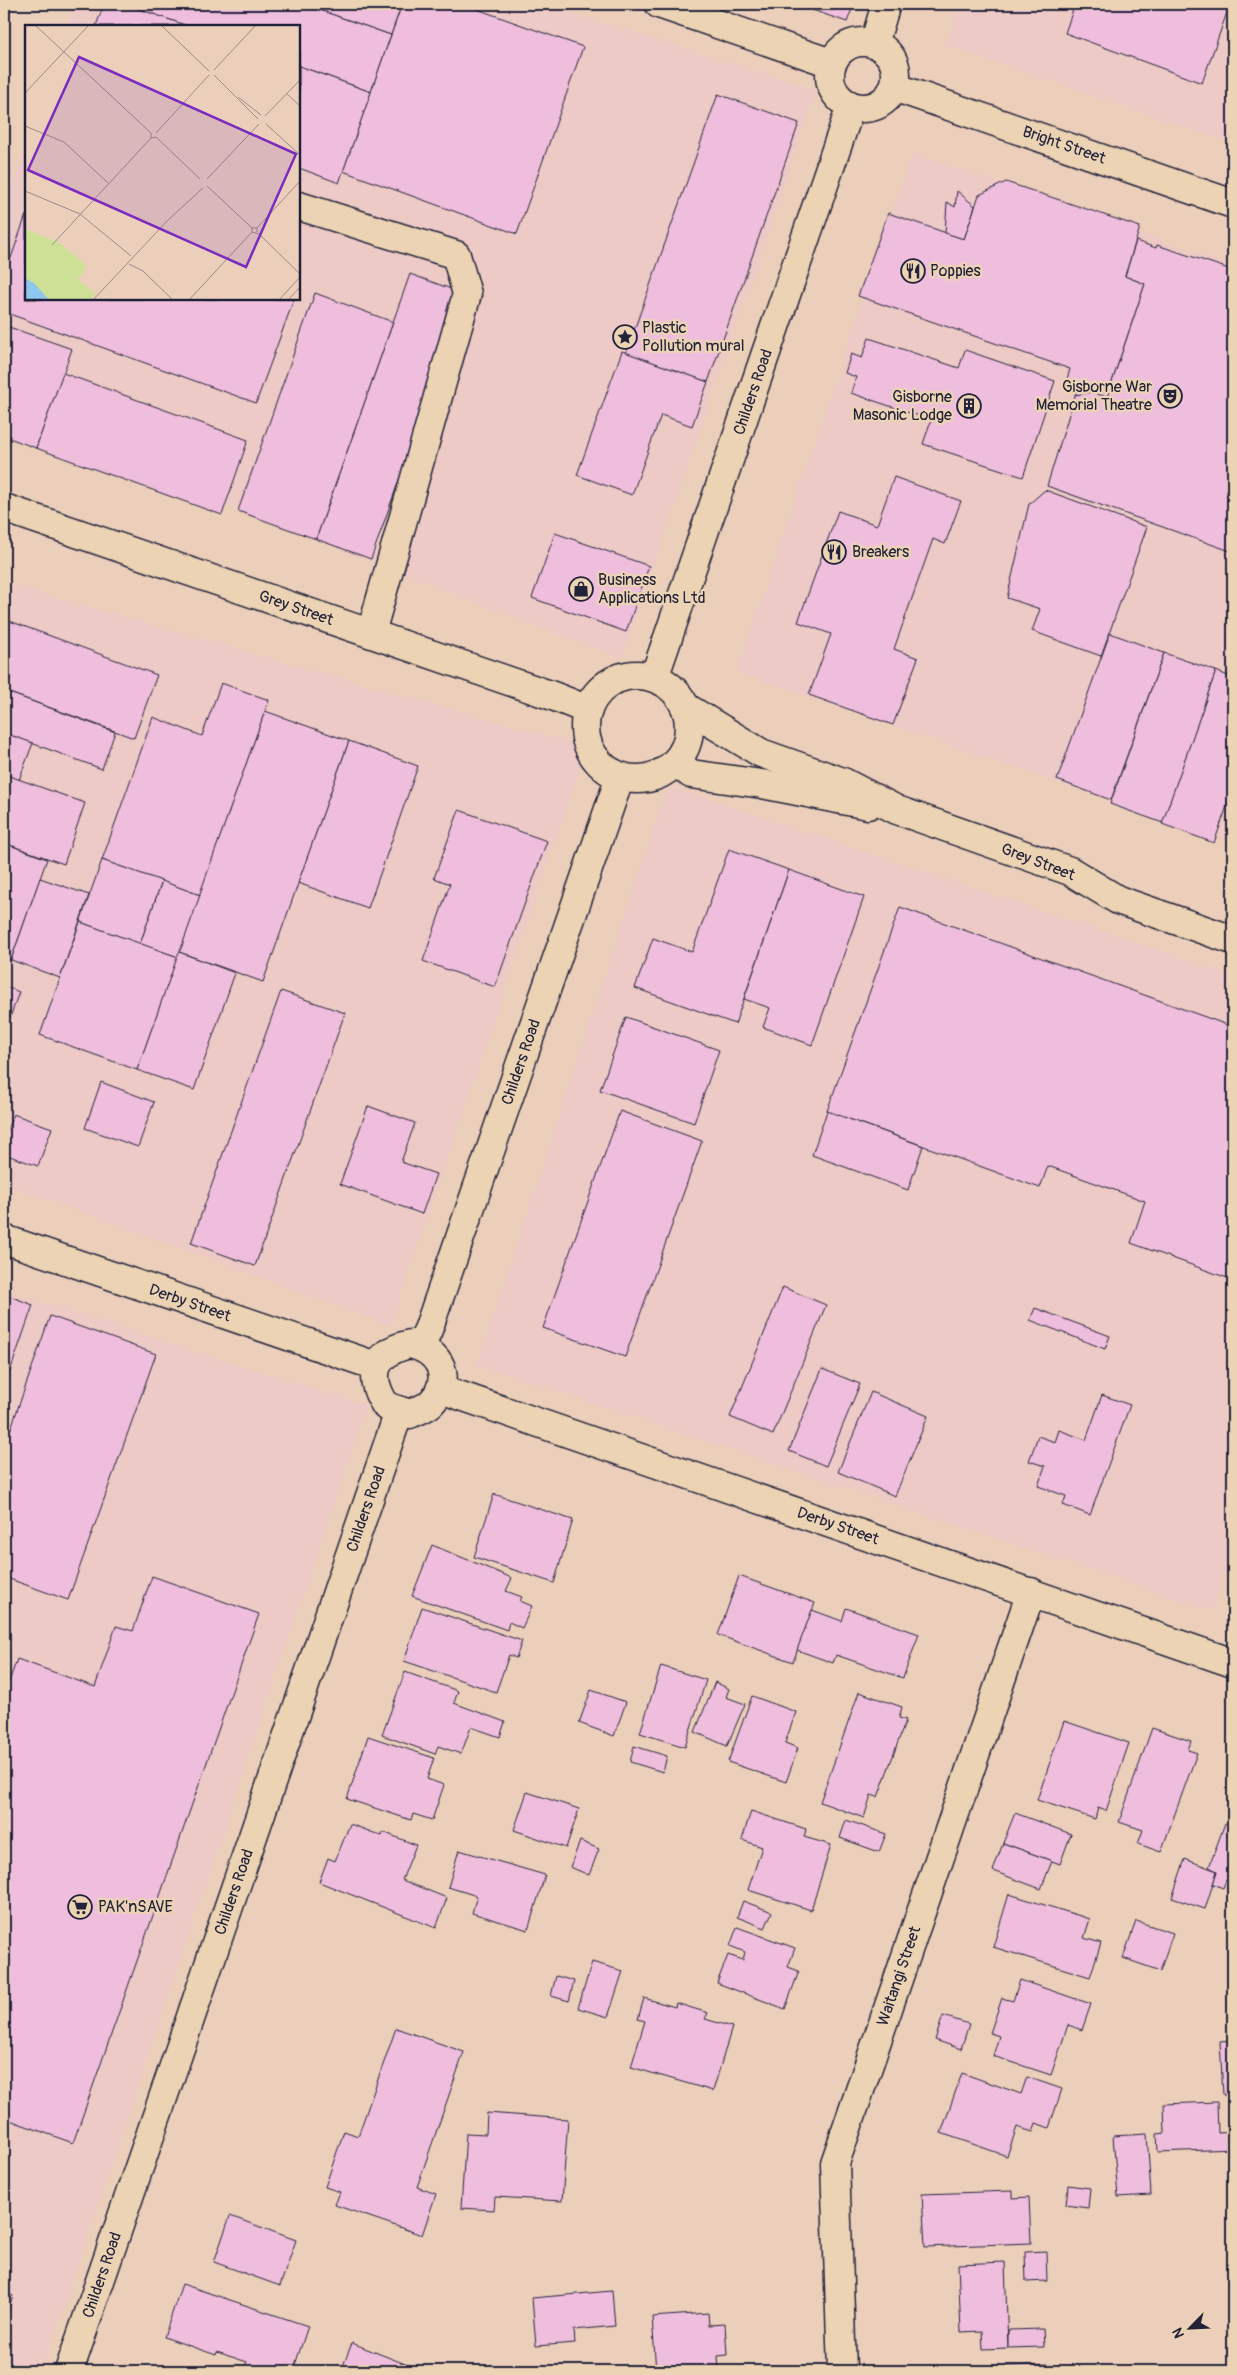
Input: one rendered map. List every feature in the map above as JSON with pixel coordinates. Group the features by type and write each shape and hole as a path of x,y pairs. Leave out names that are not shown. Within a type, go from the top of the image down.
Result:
{"street":[{"path":"659,4 831,63"},
{"path":"874,44 886,4"},
{"path":"862,42 874,44 885,51 893,61 896,74 894,87 887,98 876,106 863,108 851,106 840,100 832,89 829,76 831,63 838,52 849,45 862,42"},
{"name":"Bright Street","path":"894,87 1233,204"},
{"name":"Childers Road","path":"654,678 851,106"},
{"path":"300,206 456,255 467,294 371,634"},
{"name":"Grey Street","path":"4,508 553,696 588,710"},
{"path":"635,675 654,678 669,684 687,708 690,719 684,748 676,762 665,772 652,777 633,780 620,777 606,770 597,761 590,749 586,737 588,710 596,696 607,685 622,678 635,675"},
{"name":"Grey Street","path":"687,708 754,750 843,782 896,810"},
{"name":"Grey Street","path":"676,762 691,774 762,784 896,810 1070,871 1118,900 1233,940"},
{"name":"Childers Road","path":"420,1346 428,1330 620,777"},
{"name":"Derby Street","path":"4,1239 376,1366"},
{"path":"410,1344 420,1346 436,1358 444,1379 442,1389 430,1405 410,1414 399,1412 386,1406 380,1397 375,1385 376,1366 383,1355 391,1350 410,1344"},
{"name":"Derby Street","path":"442,1389 1233,1663"},
{"name":"Childers Road","path":"69,2371 399,1412"},
{"name":"Waitangi Street","path":"842,2371 835,2163 1031,1592"}],"shaded area":[{"path":"75,4 543,4 817,90 622,659 4,419 4,210 25,147 25,300 300,300 300,25 67,25"},
{"path":"961,4 1233,4 1233,144 945,45"},
{"path":"912,152 1233,266 1233,843 737,672"},
{"path":"4,583 587,747 391,1326 4,1184"},
{"path":"668,785 1233,975 1233,1544 1212,1611 477,1365"},
{"path":"4,1290 367,1405 42,2371 4,2371"}],"building":[{"path":"104,4 125,4 185,25 96,25"},
{"path":"125,4 303,4 391,35 371,92 300,66 300,25 185,25"},
{"path":"303,4 402,4 391,35"},
{"path":"402,4 463,4 583,47 517,234 343,171"},
{"path":"795,4 854,4 847,22"},
{"path":"1075,4 1230,4 1202,83 1065,33"},
{"path":"300,66 371,92 339,183 300,168"},
{"path":"718,94 799,123 708,382 626,353"},
{"path":"1006,182 1140,227 1125,276 1145,284 1107,397 1091,392 1075,395 1080,383 1067,379 1070,369 858,296 888,213 964,239 979,195"},
{"path":"957,191 975,206 964,239 945,233 947,202 955,207"},
{"path":"25,218 25,300 294,300 256,403 4,312 4,278"},
{"name":"Gisborne War Memorial Theatre","path":"1136,241 1156,248 1157,245 1232,270 1233,552 1047,486 1075,395 1091,392 1107,397 1145,284 1125,276"},
{"path":"410,274 465,294 371,559 316,539"},
{"path":"315,293 393,322 316,539 238,511"},
{"path":"6,326 72,349 36,448 4,436 4,333"},
{"name":"Gisborne Masonic Lodge","path":"869,338 959,368 965,350 1055,381 1023,477 923,444 931,420 851,393 856,377 845,373 851,354 862,358"},
{"path":"622,351 708,382 692,426 661,415 632,495 577,475"},
{"path":"63,373 248,440 222,515 36,448"},
{"path":"894,477 961,501 945,544 933,539 894,649 918,658 893,725 809,695 831,634 798,622 838,511 877,525"},
{"path":"1045,490 1147,527 1101,656 1032,631 1040,609 1007,598 1029,504"},
{"path":"555,533 649,566 626,632 532,598"},
{"path":"4,619 157,675 134,738 4,691"},
{"path":"1110,633 1164,653 1111,800 1057,780"},
{"path":"1164,653 1216,671 1163,823 1110,804"},
{"path":"1216,671 1233,678 1233,789 1214,843 1162,824"},
{"path":"221,683 269,700 200,895 102,860 153,717 202,736"},
{"path":"4,691 115,732 102,769 4,733"},
{"path":"265,711 349,741 263,982 179,952"},
{"path":"4,733 33,743 19,780 4,774"},
{"path":"349,741 418,766 368,908 298,883"},
{"path":"4,774 85,803 64,864 4,843"},
{"path":"459,810 547,841 495,987 423,961 450,884 434,878"},
{"path":"4,843 47,859 11,960 4,958"},
{"path":"729,849 789,870 735,1024 635,988 653,938 692,952"},
{"path":"102,860 162,881 140,944 80,922"},
{"path":"789,870 864,897 812,1045 763,1027 770,1008 744,999"},
{"path":"40,878 89,895 60,978 11,960"},
{"path":"162,881 200,895 178,957 140,944"},
{"path":"900,907 1233,1027 1233,1280 1131,1243 1145,1201 1048,1166 1040,1188 827,1111"},
{"path":"80,922 178,957 137,1070 40,1035"},
{"path":"179,952 235,973 194,1090 137,1070"},
{"path":"4,986 19,992 4,1035"},
{"path":"281,991 345,1013 255,1266 191,1243"},
{"path":"626,1017 719,1050 694,1123 600,1090"},
{"path":"101,1082 154,1102 138,1147 85,1128"},
{"path":"368,1106 415,1123 401,1162 436,1174 422,1214 340,1184"},
{"path":"620,1111 702,1141 625,1357 543,1328"},
{"path":"827,1111 923,1146 908,1190 812,1155"},
{"path":"13,1114 52,1128 38,1166 4,1154 4,1139"},
{"path":"783,1287 826,1305 773,1435 730,1417"},
{"path":"4,1294 33,1305 4,1389"},
{"path":"1035,1308 1110,1336 1105,1349 1030,1320"},
{"path":"50,1316 156,1354 68,1600 4,1577 4,1448"},
{"path":"822,1369 860,1384 826,1466 789,1451"},
{"path":"871,1392 928,1416 895,1496 838,1472"},
{"path":"1102,1395 1130,1405 1090,1515 1063,1505 1066,1496 1038,1486 1045,1466 1029,1461 1038,1436 1055,1442 1059,1430 1086,1440"},
{"path":"494,1494 573,1520 554,1583 474,1557"},
{"path":"432,1545 512,1578 506,1591 522,1597 520,1601 532,1606 522,1628 509,1622 507,1630 412,1596"},
{"name":"PAK'nSAVE","path":"152,1576 259,1614 73,2143 4,2118 4,1696 17,1659 95,1687 116,1626 133,1631"},
{"path":"739,1576 815,1603 793,1662 718,1635"},
{"path":"422,1607 522,1641 516,1658 509,1655 496,1692 404,1661"},
{"path":"846,1608 919,1634 903,1678 836,1655 833,1663 797,1650 812,1610 842,1621"},
{"path":"661,1666 706,1680 685,1747 640,1733"},
{"path":"405,1672 458,1691 454,1703 505,1722 500,1737 471,1727 461,1754 438,1746 435,1754 382,1735"},
{"path":"715,1682 729,1689 726,1697 745,1704 727,1746 695,1732"},
{"path":"591,1690 626,1702 614,1736 579,1723"},
{"path":"859,1692 902,1707 899,1718 906,1720 878,1797 871,1795 864,1818 820,1802"},
{"path":"752,1696 796,1712 785,1743 798,1748 786,1782 728,1762"},
{"path":"1064,1721 1129,1743 1106,1811 1098,1808 1095,1819 1037,1800"},
{"path":"1152,1728 1191,1741 1188,1750 1197,1753 1161,1852 1138,1844 1143,1830 1119,1822"},
{"path":"368,1736 434,1758 427,1779 444,1785 432,1820 413,1814 411,1820 347,1799"},
{"path":"634,1746 667,1756 663,1772 630,1762"},
{"path":"527,1792 579,1809 566,1848 514,1830"},
{"path":"751,1811 806,1829 804,1837 831,1845 811,1910 748,1890 762,1847 742,1840"},
{"path":"1015,1813 1071,1834 1060,1864 1003,1843"},
{"path":"846,1820 886,1834 879,1852 840,1838"},
{"path":"1225,1823 1233,1826 1233,1883 1226,1880 1223,1888 1213,1884 1217,1871 1209,1867"},
{"path":"350,1824 382,1836 383,1832 416,1845 402,1880 447,1898 436,1928 319,1882 328,1858 335,1861"},
{"path":"580,1841 599,1849 589,1875 570,1867"},
{"path":"1003,1843 1052,1861 1041,1889 993,1871"},
{"path":"459,1850 545,1875 528,1930 472,1913 477,1896 448,1887"},
{"path":"1185,1859 1217,1871 1205,1909 1172,1898"},
{"path":"1009,1894 1090,1919 1084,1938 1101,1943 1090,1977 993,1947"},
{"path":"743,1901 772,1912 765,1928 737,1917"},
{"path":"1136,1921 1173,1933 1160,1971 1123,1958"},
{"path":"737,1927 795,1948 788,1967 799,1971 785,2009 717,1983 728,1955 743,1960 745,1952 730,1946"},
{"path":"592,1962 623,1971 608,2017 578,2008"},
{"path":"556,1976 574,1981 569,2001 551,1996"},
{"path":"1020,1980 1091,2004 1082,2030 1068,2025 1051,2075 993,2056 999,2036 990,2033 1002,1998 1013,2001"},
{"path":"644,1998 675,2007 676,2003 708,2013 705,2019 732,2027 713,2091 631,2067 645,2021 638,2019"},
{"path":"943,2016 969,2024 961,2049 935,2040"},
{"path":"396,2028 464,2052 417,2187 436,2194 422,2235 335,2205 340,2192 325,2187 344,2131 358,2136"},
{"path":"1233,2041 1233,2095 1223,2095 1220,2042"},
{"path":"962,2073 1021,2094 1027,2077 1062,2089 1049,2128 1036,2123 1033,2132 1017,2127 1007,2156 941,2133"},
{"path":"1217,2102 1218,2133 1233,2132 1233,2149 1158,2152 1157,2134 1165,2133 1164,2104"},
{"path":"487,2113 568,2119 562,2201 495,2197 494,2210 461,2208 466,2133 486,2134"},
{"path":"1147,2134 1151,2195 1118,2197 1113,2136"},
{"path":"1068,2185 1090,2188 1088,2208 1066,2205"},
{"path":"1013,2191 1013,2198 1029,2197 1031,2243 925,2247 922,2194"},
{"path":"230,2216 296,2240 280,2286 214,2262"},
{"path":"1046,2251 1047,2281 1026,2282 1025,2252"},
{"path":"1005,2262 1008,2348 983,2349 982,2331 961,2332 958,2264"},
{"path":"182,2284 308,2326 293,2371 260,2371 245,2366 247,2362 217,2352 216,2355 164,2337"},
{"path":"612,2291 615,2326 574,2330 575,2343 536,2346 532,2298"},
{"path":"4,2292 13,2296 4,2323"},
{"path":"708,2313 709,2325 725,2324 727,2355 718,2356 719,2371 656,2371 652,2317"},
{"path":"1043,2329 1044,2347 1008,2348 1008,2330"},
{"path":"352,2343 423,2371 341,2371"},
{"path":"1051,2364 1051,2371 972,2371 972,2368"}],"place":[{"name":"Poppies","path":"913,271"},
{"name":"Plastic Pollution mural","path":"625,337"},
{"name":"Gisborne War Memorial Theatre","path":"1170,396"},
{"name":"Gisborne Masonic Lodge","path":"969,406"},
{"name":"Breakers","path":"834,552"},
{"name":"Business Applications Ltd","path":"581,589"},
{"name":"PAK'nSAVE","path":"80,1907"}]}
